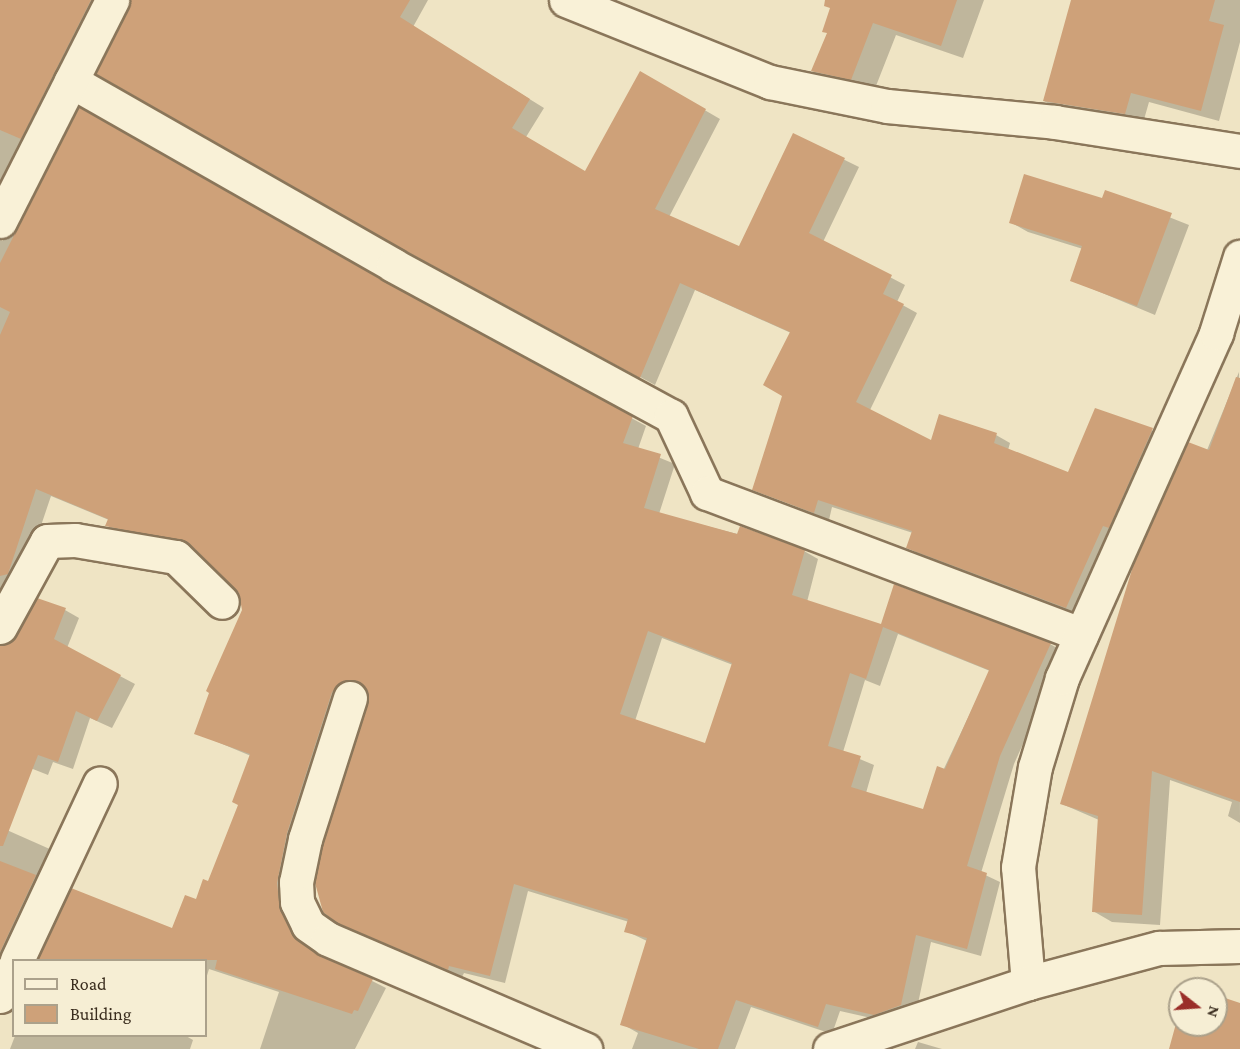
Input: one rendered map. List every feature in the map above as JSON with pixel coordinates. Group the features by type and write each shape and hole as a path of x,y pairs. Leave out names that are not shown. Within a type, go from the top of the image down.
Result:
{"street":[{"path":"0,222 112,0"},
{"path":"566,0 770,82 887,106 1055,122 1240,151"},
{"path":"71,81 393,266 671,416 707,493 1081,634"},
{"path":"1028,983 1018,867 1035,767 1062,678 1216,333 1240,257"},
{"path":"0,627 47,541 75,540 177,557 222,602"},
{"path":"350,698 305,838 296,882 297,902 308,925 328,939 585,1049"},
{"path":"17,959 100,783"},
{"path":"830,1049 1028,983 1159,948 1240,946"},
{"path":"0,996 12,971"}],"building":[{"path":"0,0 91,0 21,139 0,130"},
{"path":"131,0 410,0 400,17 530,99 512,128 585,171 640,71 706,109 655,209 739,246 793,133 845,158 809,233 892,275 883,294 904,304 856,402 931,440 939,414 997,433 994,443 1068,472 1095,408 1153,428 1109,528 1103,526 1066,608 906,548 912,531 818,500 814,513 752,490 782,396 763,385 790,332 680,283 640,378 402,249 96,74"},
{"path":"825,0 957,0 941,46 873,23 851,80 811,71 827,33 822,32 830,8 824,6"},
{"path":"1071,0 1215,0 1209,21 1224,25 1201,111 1131,93 1125,114 1043,101"},
{"path":"79,107 384,281 633,416 623,443 661,454 644,508 737,534 740,526 805,550 792,595 881,624 894,584 1051,643 1000,756 967,866 987,873 967,949 916,935 901,1005 874,1015 826,1004 818,1027 736,1000 718,1049 699,1049 620,1025 647,938 624,932 628,919 514,884 490,976 449,966 448,970 337,923 323,912 315,883 323,844 368,703 364,686 347,680 332,692 287,833 277,883 280,910 297,940 320,956 373,979 358,1011 354,1010 352,1014 215,969 217,960 37,959 71,888 172,928 185,895 196,899 203,879 208,881 238,805 232,802 250,754 194,734 209,693 206,691 242,610 239,593 189,543 105,526 108,519 36,489 8,574 0,576 0,335 10,312 0,307 0,263","holes":["883,627 989,670 945,769 937,766 923,809 851,787 861,756 828,746 850,673 866,679","648,631 732,663 705,743 620,714"]},
{"path":"1024,174 1102,198 1105,190 1172,213 1137,306 1070,281 1082,246 1009,223"},
{"path":"1236,377 1240,378 1240,802 1152,771 1142,915 1092,912 1098,816 1060,804 1134,563 1188,442 1209,450"},
{"path":"37,598 66,608 54,639 121,675 97,721 76,711 58,762 38,755 3,846 0,846 0,646 16,636"},
{"path":"0,861 36,875 0,952"},
{"path":"1228,999 1240,1003 1240,1049 1169,1049 1172,1037 1228,1037"}]}
